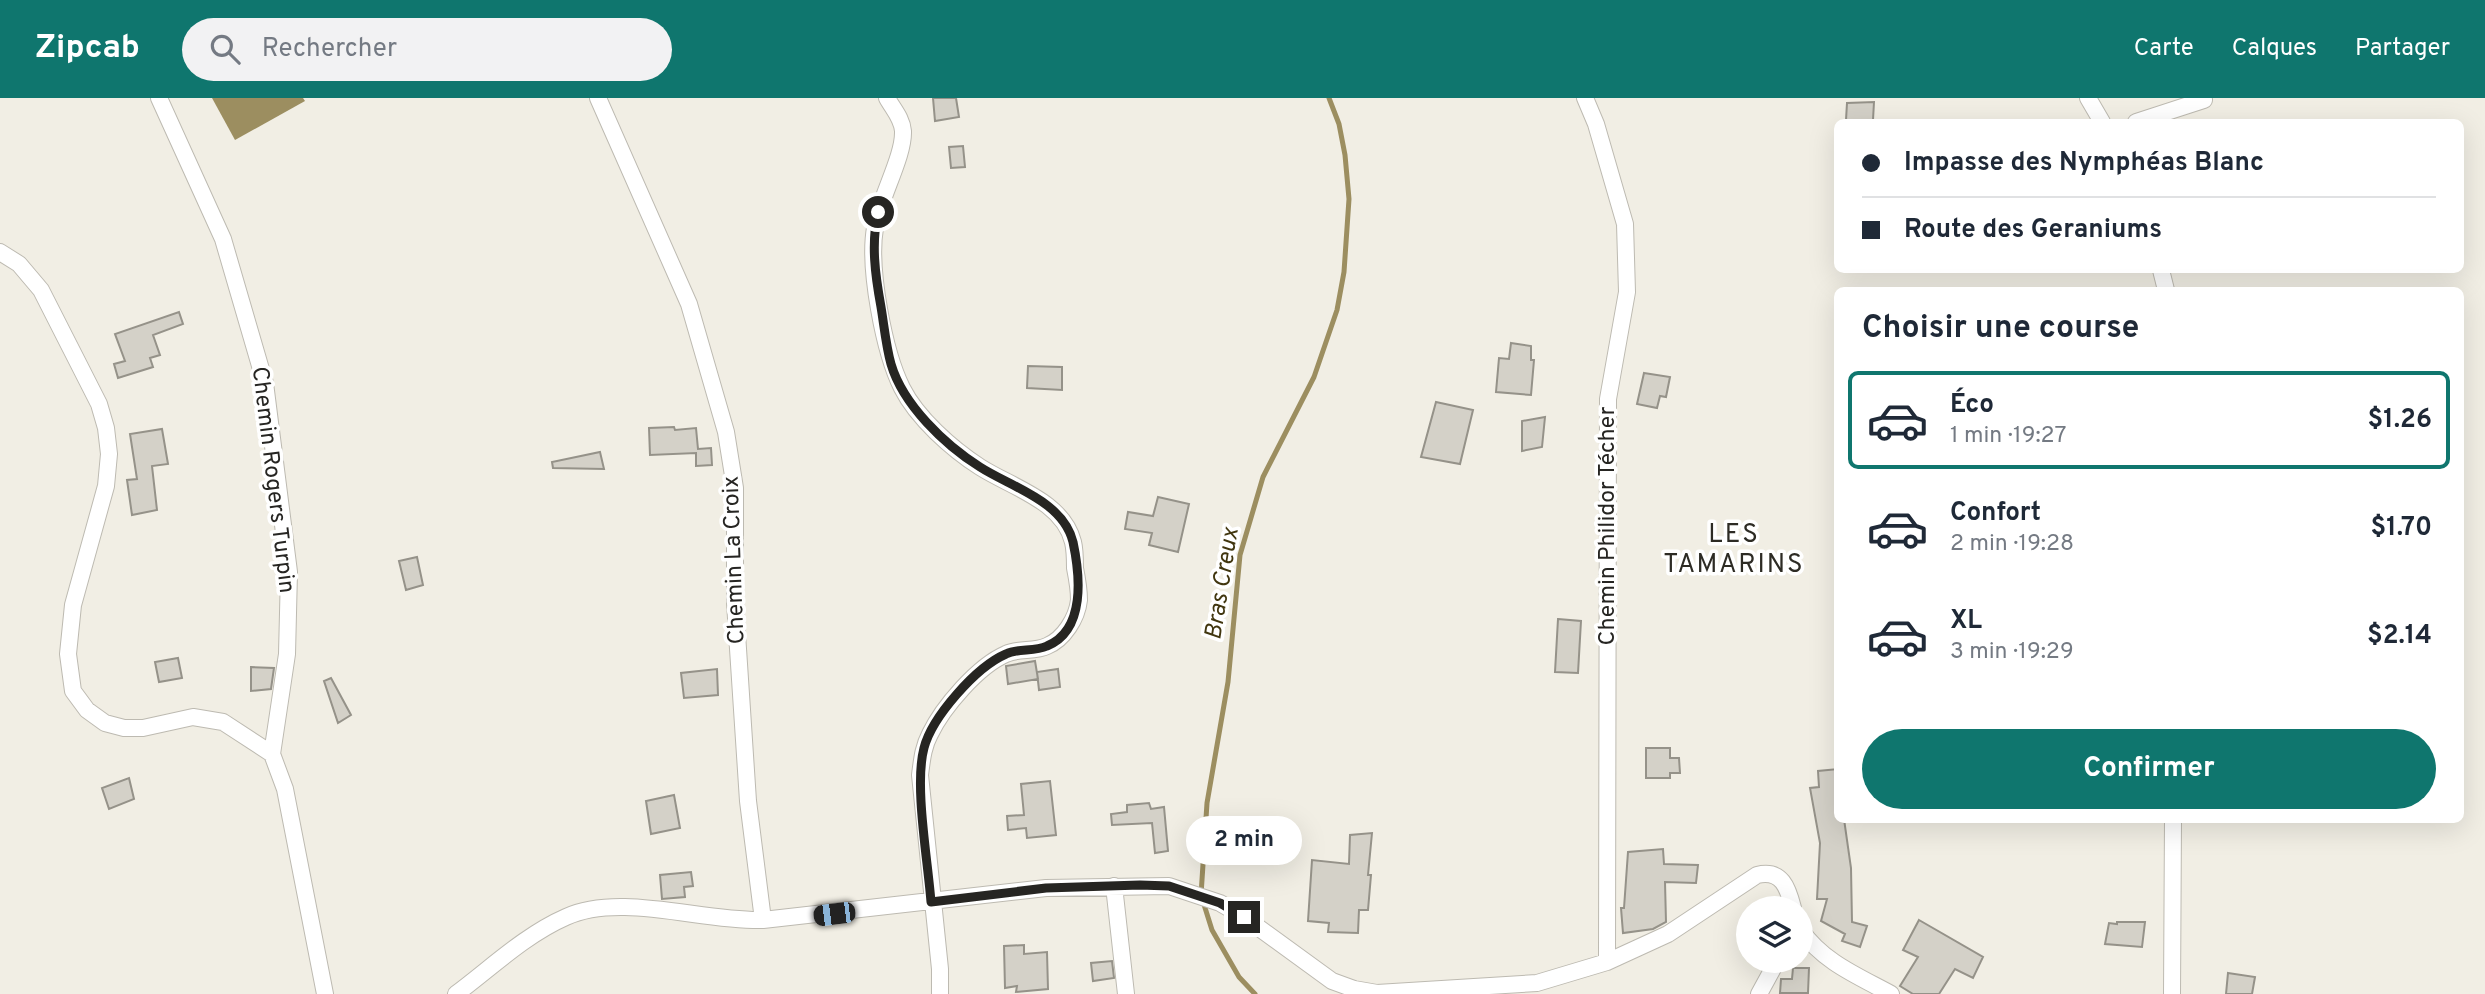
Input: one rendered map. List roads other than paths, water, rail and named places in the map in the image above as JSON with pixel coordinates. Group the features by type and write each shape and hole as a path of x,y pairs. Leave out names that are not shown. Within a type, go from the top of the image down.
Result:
{"street":[{"name":"Chemin Rogers Turpin","path":"159,98 223,239 265,383 289,572 287,654 272,754"},
{"name":"Chemin La Croix","path":"598,98 688,304 726,432 735,488 734,603 748,801 763,920"},
{"path":"887,98 899,117 903,132 901,148 883,195 874,229 874,267 891,365 904,392 926,420 951,444 979,467 1038,499 1058,516 1072,540 1079,599 1073,619 1060,638 1046,647 1007,653 986,666 964,686 930,732 924,748 920,775 940,969 940,994"},
{"name":"Chemin Philidor Técher","path":"1585,98 1596,124 1625,225 1626,292 1608,399 1607,961"},
{"path":"2088,98 2100,119"},
{"path":"2156,119 2176,116 2204,100"},
{"path":"0,252 19,264 41,290 99,404 106,428 109,454 106,486 73,605 68,654 74,691 87,710 105,723 124,728 143,728 193,717 223,722 272,754 285,789 325,994"},
{"path":"2172,994 2173,823"},
{"path":"456,994 532,936 567,916 587,909 612,906 736,921 1046,888 1169,886 1220,903 1244,917 1332,981 1377,993 1537,988 1668,934 1757,875 1772,874 1779,877 1788,888 1790,896"},
{"path":"1114,886 1126,994"},
{"path":"1813,947 1828,959 1891,994"},
{"path":"1759,994 1770,973"}],"waterway":[{"name":"Bras Creux","path":"1255,994 1239,977 1212,930 1201,895 1207,803 1228,682 1240,555 1263,477 1314,377 1337,310 1344,272 1349,199 1339,124 1329,98"}],"district":[{"name":"LES TAMARINS","path":"1734,550"}]}
